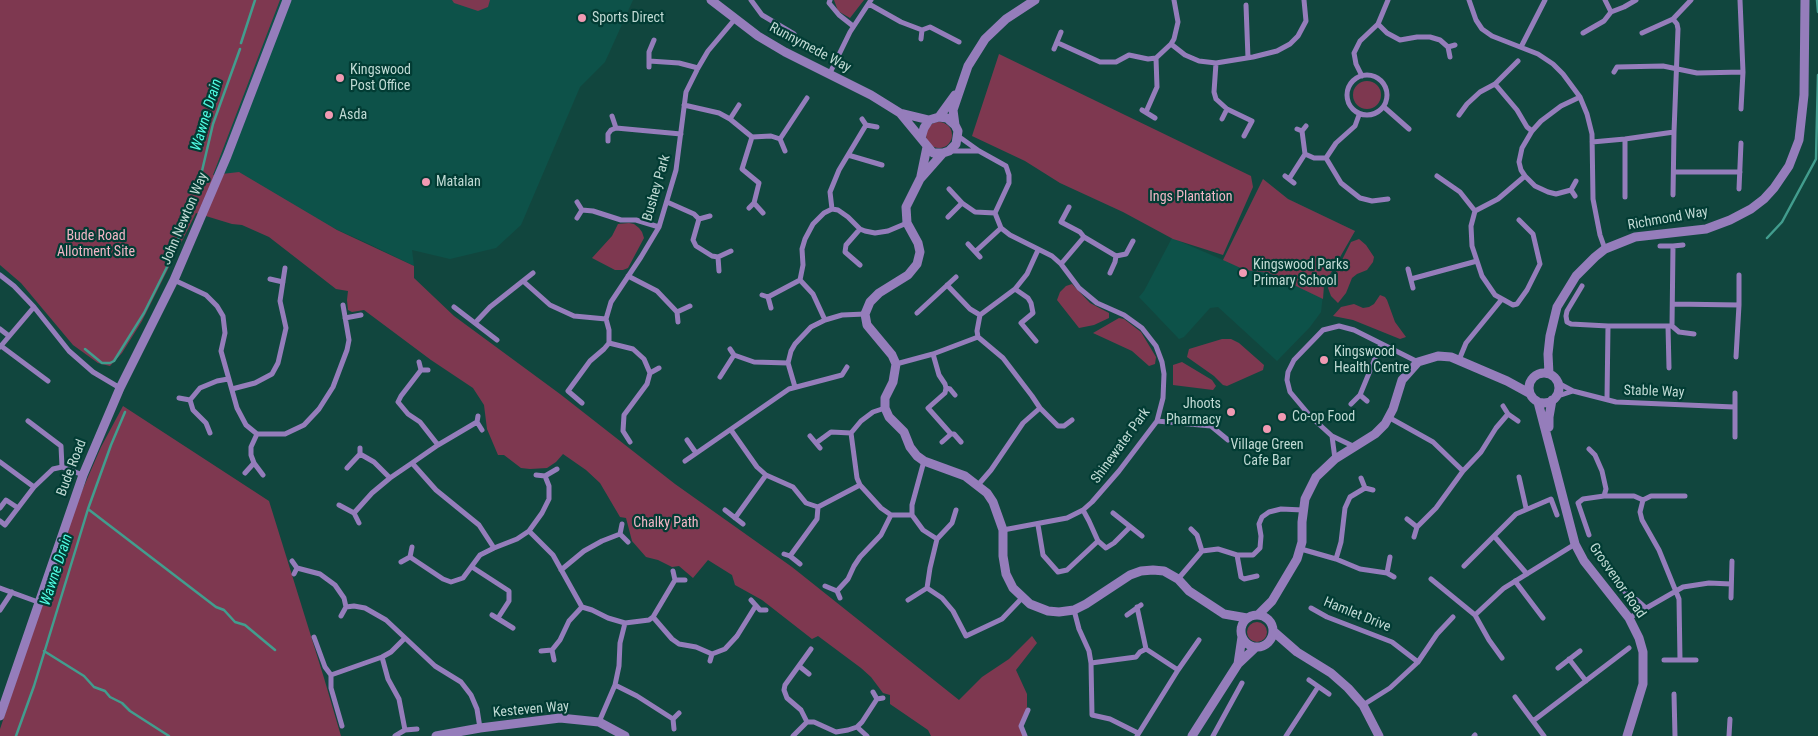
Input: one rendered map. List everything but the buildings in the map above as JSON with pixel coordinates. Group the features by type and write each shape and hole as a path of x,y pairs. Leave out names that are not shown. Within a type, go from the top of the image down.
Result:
{"street":[{"name":"John Newton Way","path":"120,388 174,280 227,156 287,0"},
{"name":"Runnymede Way","path":"711,0 758,36 785,52 871,95 900,113 921,138"},
{"path":"750,0 762,15 794,34"},
{"path":"830,0 829,3 839,15 853,26"},
{"path":"920,179 956,144 958,136 953,110 968,66 985,39 1006,19 1035,0"},
{"path":"1058,43 1100,62 1116,62 1129,55 1148,59 1156,58 1174,39 1178,22 1174,0"},
{"path":"1171,44 1198,61 1216,63 1278,51 1290,44 1298,36 1306,21 1304,0"},
{"path":"1362,76 1356,64 1354,53 1360,41 1378,24 1388,0"},
{"path":"1469,0 1476,20 1482,29 1492,36 1538,54 1553,64 1580,97 1587,114 1592,142 1593,199 1600,235 1605,248"},
{"path":"1521,47 1545,0"},
{"path":"1605,0 1610,12"},
{"path":"1583,33 1604,21 1610,12 1636,0"},
{"path":"1642,33 1673,20 1691,0"},
{"path":"1740,0 1743,72 1741,109"},
{"name":"Richmond Way","path":"1549,374 1548,354 1553,322 1562,297 1586,265 1605,248 1635,237 1706,228 1730,220 1751,209 1774,188 1789,166 1799,140 1804,95 1805,0"},
{"path":"829,74 853,26 870,2 902,22 922,30 930,27 959,42"},
{"path":"1246,5 1245,19 1248,58"},
{"name":"Bushey Park","path":"609,343 609,330 606,319 611,302 659,227 667,202 676,170 686,92 708,52 735,19"},
{"path":"1673,20 1677,24 1678,29 1673,195"},
{"path":"1378,24 1387,33 1400,40 1417,37 1430,37 1440,40 1448,47 1450,57"},
{"path":"921,39 922,30"},
{"path":"1054,49 1061,32"},
{"path":"654,40 649,52 649,64 679,63 698,68"},
{"path":"1448,47 1455,45"},
{"path":"1155,118 1144,111 1157,87 1156,58"},
{"path":"1459,115 1467,104 1480,92 1495,84 1518,61"},
{"path":"1216,63 1214,92 1216,99 1227,109 1252,120 1244,136"},
{"path":"1614,72 1617,67 1663,66 1697,73 1743,72"},
{"path":"1362,76 1374,76 1384,84 1387,94 1384,107 1376,114 1369,116 1359,114 1351,108 1346,98 1349,84 1362,76"},
{"path":"1495,84 1532,131"},
{"path":"939,117 958,92"},
{"path":"1576,181 1571,190 1556,194 1548,192 1536,186 1525,176 1519,162 1522,148 1532,131 1541,121 1561,106 1580,97"},
{"path":"780,139 807,98"},
{"path":"730,119 739,104"},
{"path":"684,105 719,113 730,119 752,137 771,136 780,139 785,151"},
{"path":"1384,107 1409,129"},
{"path":"1222,119 1227,109"},
{"name":"Runnymede Way","path":"900,113 929,120"},
{"path":"1326,158 1336,143 1356,126 1359,114"},
{"path":"612,116 616,128"},
{"path":"955,125 947,118 939,117 929,120 921,138 933,153 979,151"},
{"path":"862,119 866,125 877,127"},
{"path":"832,209 830,192 839,170 866,125"},
{"path":"608,141 608,134 616,128 681,134"},
{"path":"1290,179 1305,154 1302,129"},
{"path":"1592,142 1674,132"},
{"path":"958,136 979,151 1006,166 1009,175 1009,183 995,213 1001,228 976,251"},
{"path":"749,208 754,203 759,183 742,169 752,137"},
{"path":"1625,139 1625,197"},
{"path":"1740,189 1741,143"},
{"path":"927,147 920,179 906,207 907,223 918,243 920,252 917,264 908,275 879,293 870,302 865,314 867,325 892,355 896,364 894,382 885,398 885,408 889,417 904,432 914,452 924,461 965,476 978,485 993,502 1003,530 1003,556 1006,574 1012,588 1030,604 1048,611 1060,612 1074,610 1086,604 1121,580 1141,571 1164,571 1178,579 1189,591 1224,614 1242,634 1245,642 1261,646 1275,645 1297,652"},
{"path":"1305,154 1314,158 1326,158"},
{"path":"848,155 882,166"},
{"path":"1326,158 1342,183 1356,196 1372,200 1388,199"},
{"path":"1674,172 1740,172"},
{"path":"1437,176 1460,192 1475,211"},
{"path":"1519,220 1533,234 1540,264 1528,290 1516,304 1512,305 1495,295 1485,283 1472,246 1471,226 1475,211 1498,199 1525,176"},
{"path":"949,189 962,203 975,212 995,213"},
{"path":"1571,190 1575,196"},
{"path":"577,202 582,210"},
{"path":"667,202 694,214 699,219"},
{"path":"754,203 763,213"},
{"path":"948,217 962,203"},
{"path":"1069,207 1061,222 1116,256 1126,254 1133,241"},
{"path":"800,280 803,265 802,249 805,238 819,218 832,209 838,210 848,217 860,229 876,233 888,231 907,223"},
{"path":"577,218 582,210"},
{"path":"582,210 593,211 621,220 636,220 659,227"},
{"path":"699,219 710,216"},
{"path":"699,219 694,240 696,246 712,256 718,257 731,251"},
{"name":"Shinewater Park","path":"1001,228 1010,235 1052,256 1062,264 1079,288 1098,303 1124,315 1142,328 1156,346 1164,374 1163,398 1157,421 1119,471 1092,502 1083,510 1066,518 1038,525 1003,530"},
{"path":"860,229 846,245 845,252 860,265"},
{"path":"1062,264 1084,237"},
{"path":"968,244 980,257"},
{"path":"1660,246 1683,245"},
{"path":"1669,368 1670,326 1673,304 1673,246"},
{"path":"1038,250 1027,274 1015,289 980,315 977,331 978,337 1003,358 1054,424 1064,426 1072,420"},
{"path":"1110,273 1116,256"},
{"path":"718,257 720,271"},
{"path":"1411,279 1477,261"},
{"path":"232,389 255,383 272,374 278,363 286,328 280,300 285,268"},
{"path":"1408,269 1413,288"},
{"path":"476,323 490,307 533,273"},
{"path":"0,275 14,286 34,307 69,351 93,372 120,388"},
{"path":"628,276 658,291 677,312 678,322"},
{"path":"1736,357 1739,276"},
{"path":"917,313 956,277"},
{"path":"270,279 283,282"},
{"path":"174,280 206,295 218,306 222,316 224,333 221,351 228,378 241,417 246,425 257,434 285,434 304,425 319,409 333,387 347,350 349,340 343,305"},
{"path":"770,308 765,296 800,280"},
{"path":"800,280 813,294 825,320"},
{"path":"523,281 550,305 574,316 606,319"},
{"path":"947,285 970,309 980,315"},
{"path":"1582,286 1566,316 1567,322 1571,324 1670,326 1679,332 1694,334"},
{"path":"1015,289 1032,303 1033,312 1021,322 1036,341"},
{"path":"1459,360 1466,342 1502,299"},
{"path":"1673,304 1739,305"},
{"path":"677,312 690,306"},
{"path":"34,307 0,346 48,381"},
{"path":"454,307 496,340"},
{"path":"795,387 788,363 790,350 794,344 811,327 825,320 842,315 865,314"},
{"path":"345,318 361,315"},
{"path":"1356,447 1332,436 1311,417 1290,392 1287,380 1288,372 1294,360 1323,330 1339,326 1354,330 1418,362"},
{"path":"1607,399 1608,326"},
{"path":"0,329 8,336"},
{"path":"896,364 932,354 978,337"},
{"path":"582,404 568,391 590,361 609,343 633,349 644,359 650,373 647,384 624,415 623,432 630,442"},
{"path":"1351,404 1360,395 1381,344"},
{"path":"730,349 734,355 754,362 788,363"},
{"path":"932,354 938,375 946,388 945,393 928,408 951,434 954,434 961,442"},
{"name":"Richmond Way","path":"1535,375 1548,354"},
{"path":"720,377 734,355"},
{"path":"1224,614 1247,618 1258,615 1272,601 1301,549 1302,510 1305,499 1316,478 1334,459 1375,434 1390,418 1402,380 1418,362 1438,356 1451,357 1507,381 1529,393"},
{"path":"419,362 421,370"},
{"path":"685,461 790,389 842,375 847,367"},
{"path":"650,373 659,368"},
{"path":"421,370 428,370"},
{"path":"421,370 398,402 408,414 420,422 438,445"},
{"path":"1507,381 1520,381 1535,375 1549,374 1558,383 1560,391 1554,399"},
{"path":"1535,375 1528,386 1533,400 1546,402 1574,391"},
{"path":"190,400 200,388 217,380 228,378"},
{"name":"Stable Way","path":"1558,383 1574,391 1631,403 1678,403 1734,407"},
{"name":"Bude Road","path":"0,716 7,690 83,475 120,388"},
{"path":"946,388 950,389 955,395"},
{"path":"1735,393 1735,437"},
{"path":"1360,395 1366,401"},
{"path":"179,398 190,400"},
{"name":"Grosvenor Road","path":"1549,442 1548,417 1554,399"},
{"path":"190,400 193,410 206,423 210,433"},
{"name":"Grosvenor Road","path":"1538,402 1565,513 1575,544 1584,561 1629,618 1639,638 1643,652 1643,684 1628,736"},
{"path":"1503,406 1508,414 1518,421"},
{"path":"885,408 873,412 860,421 851,433 860,486 881,508 891,515 912,515"},
{"path":"978,485 991,470 1006,445 1023,423 1040,408"},
{"path":"1414,537 1417,527 1436,508 1463,471 1481,452 1496,428 1508,414"},
{"path":"478,416 477,422 482,430"},
{"path":"1390,418 1433,442 1463,471"},
{"path":"28,421 61,446 62,467"},
{"path":"1157,421 1211,426 1228,440"},
{"path":"354,513 372,493 390,478 438,445 477,422"},
{"path":"731,430 757,467 766,475 793,487 806,502 818,507 860,486"},
{"path":"810,436 818,445 830,432 851,433"},
{"path":"257,434 251,447 251,455 254,464 264,475"},
{"path":"942,442 951,434"},
{"path":"1332,436 1334,459"},
{"path":"687,440 696,453"},
{"path":"1589,449 1595,455 1602,471 1606,489 1604,496"},
{"path":"347,468 360,451 390,478"},
{"path":"0,459 34,487"},
{"path":"924,461 912,505 912,515 923,530 938,539"},
{"path":"412,463 436,490 479,525 494,548"},
{"path":"245,473 254,464"},
{"path":"0,521 5,525 48,472 62,467 83,475"},
{"path":"536,475 545,476 557,469"},
{"path":"735,518 766,475"},
{"path":"410,557 443,579 451,582 463,578 480,555 517,539 530,531 550,499 549,486 545,476"},
{"path":"1520,477 1526,508"},
{"path":"1361,478 1365,488"},
{"path":"1336,559 1341,542 1344,508 1350,497 1365,488 1373,490"},
{"path":"1589,535 1578,503 1583,499 1604,496 1634,496 1643,500"},
{"path":"1680,660 1680,606 1677,590 1659,550 1642,520 1640,512 1643,500 1651,496 1685,496"},
{"path":"1464,566 1516,514 1526,508 1551,498 1557,515"},
{"path":"0,508 6,500 18,508"},
{"path":"339,505 354,513 359,523"},
{"path":"790,556 818,519 818,507"},
{"path":"1178,579 1202,551 1218,550 1237,555 1253,555 1260,548 1259,524 1262,517 1268,512 1281,509 1302,510"},
{"path":"724,510 743,524"},
{"path":"908,600 927,588 938,539 952,523 956,510"},
{"path":"1083,510 1098,541 1106,548 1114,543 1130,527"},
{"path":"1113,514 1142,536"},
{"path":"837,591 848,579 860,557 881,535 891,515"},
{"path":"1407,519 1417,527"},
{"path":"620,534 622,524"},
{"path":"1038,525 1043,555 1058,572 1067,570 1098,541"},
{"path":"1191,529 1197,534 1202,551"},
{"path":"530,531 553,556 582,607 625,623 649,620 653,617 675,580 673,571"},
{"path":"561,570 584,551 620,534"},
{"path":"620,534 628,542"},
{"path":"1494,536 1527,574"},
{"path":"1475,615 1504,588 1575,544"},
{"path":"401,562 410,557 412,547"},
{"path":"1301,549 1336,559 1360,569 1387,573 1394,577"},
{"path":"784,554 800,564"},
{"path":"1237,555 1241,577 1244,579 1257,576"},
{"path":"1387,573 1390,557"},
{"path":"292,561 297,568 320,574 330,580 339,589 346,607"},
{"path":"1731,598 1732,561"},
{"path":"1604,563 1624,591 1646,608"},
{"path":"472,567 509,591 509,601 498,618"},
{"path":"294,574 297,568"},
{"path":"1432,579 1475,615 1488,640 1502,658"},
{"path":"675,580 685,580"},
{"path":"1515,581 1543,618"},
{"path":"1629,618 1683,587 1709,583 1731,584"},
{"path":"825,586 837,591 840,598"},
{"path":"0,588 38,602"},
{"path":"927,588 942,598 953,611 966,636 1002,619 1022,598"},
{"path":"0,610 12,592"},
{"path":"750,600 760,610 766,610"},
{"path":"1272,601 1269,620 1273,631 1297,652 1332,673 1348,688 1364,706 1379,736"},
{"path":"653,617 672,640 712,654 725,649 737,636 755,606"},
{"path":"1127,615 1139,606 1146,649 1178,670"},
{"path":"341,616 346,607"},
{"path":"346,607 365,608 377,613 435,666 461,682 471,695 477,709 480,728"},
{"path":"541,651 552,650 560,640 568,620 582,607"},
{"name":"Hamlet Drive","path":"1311,608 1328,617 1392,642 1418,662"},
{"path":"1074,610 1089,651 1092,715 1110,720 1138,735 1199,640"},
{"path":"1258,615 1269,620"},
{"path":"492,616 513,628"},
{"path":"1364,706 1390,688 1418,662 1437,634 1453,617"},
{"path":"1238,664 1242,624 1247,618"},
{"path":"599,722 615,685 619,666 620,643 625,623"},
{"path":"1192,736 1238,664 1271,638 1273,631"},
{"path":"314,638 325,667 331,675 331,688 342,726"},
{"path":"331,675 382,657 391,652 405,638"},
{"path":"1533,721 1629,648"},
{"path":"807,722 801,710 784,694 785,685 811,649"},
{"path":"1091,663 1136,657 1146,649"},
{"path":"552,650 554,660"},
{"path":"1558,668 1580,651"},
{"path":"710,661 712,654"},
{"path":"382,657 388,679 399,699 405,730"},
{"path":"1570,659 1586,681"},
{"path":"1664,660 1696,660"},
{"path":"799,666 809,674"},
{"path":"1309,680 1329,694"},
{"path":"1214,736 1242,683"},
{"path":"615,685 637,696 673,719"},
{"path":"1286,736 1318,687"},
{"path":"793,736 807,722 814,722 836,732 857,728 880,699 873,692"},
{"path":"1674,694 1675,736"},
{"path":"1515,697 1544,736"},
{"path":"1025,736 1021,726 1028,710"},
{"path":"673,719 679,713"},
{"name":"Kesteven Way","path":"436,736 480,728 560,718 599,722 625,736"},
{"path":"673,719 674,729"},
{"path":"1729,736 1730,719"},
{"path":"857,728 867,736"},
{"path":"395,736 405,730 416,729"}],"shaded area":[{"path":"280,0 633,0 605,62 580,87 521,225 496,248 450,259 412,250 414,266 367,243 213,175"},
{"name":"Kingswood Parks Primary School","path":"1263,179 1288,199 1355,231 1324,285 1321,312 1310,327 1277,361 1218,307 1210,308 1184,337 1179,339 1139,297 1172,238 1223,260"}],"green space":[{"path":"0,0 280,0 213,175 239,172 337,230 414,266 414,278 454,316 560,394 675,484 792,567 959,700 982,677 1009,659 1032,636 1037,643 1016,670 1027,694 1027,708 1020,725 1023,736 931,736 928,730 890,704 890,695 883,693 871,677 861,668 818,636 812,639 762,600 735,585 732,575 708,560 693,578 679,566 672,567 658,560 646,557 632,541 626,518 620,517 600,483 586,470 563,454 547,468 530,469 521,468 504,455 498,455 487,429 484,405 473,388 431,360 364,310 352,312 348,310 348,291 336,289 269,237 242,225 232,224 196,213 142,321 122,353 110,366 98,363 73,345 21,283 0,265"},
{"path":"452,0 490,0 488,7 478,11 454,3"},
{"path":"834,0 864,0 850,18 838,11"},
{"name":"Ings Plantation","path":"999,54 1251,176 1253,187 1223,255 1173,239 1123,212 1060,183 1025,161 972,136"},
{"path":"1367,81 1377,85 1381,95 1377,105 1367,109 1357,105 1353,95 1357,85"},
{"path":"939,122 948,126 952,135 948,144 939,148 930,144 926,135 930,126"},
{"path":"1263,179 1288,199 1355,231 1324,285 1323,299 1269,273 1245,270 1223,260"},
{"path":"629,223 639,228 644,238 628,268 615,270 592,258 612,236 618,224"},
{"path":"1359,239 1366,245 1374,257 1373,262 1367,270 1352,278 1346,293 1338,303 1331,296 1328,288 1351,242"},
{"path":"1072,284 1090,303 1109,313 1109,318 1094,325 1079,328 1057,300 1060,292 1066,286"},
{"path":"1380,295 1387,300 1395,322 1406,337 1400,339 1353,320 1333,316 1341,307 1354,304 1363,308 1369,307 1374,304"},
{"path":"1119,318 1124,319 1141,332 1156,357 1155,364 1149,366 1132,351 1093,333"},
{"path":"1222,339 1231,339 1239,343 1264,365 1263,370 1227,386 1223,385 1214,376 1187,357 1189,349"},
{"path":"1182,362 1212,380 1216,386 1213,390 1173,385 1173,365"},
{"path":"123,406 269,501 341,736 0,736 0,729 75,507 101,447"},
{"path":"1257,622 1264,625 1267,632 1264,639 1257,642 1250,639 1247,632 1250,625"}],"waterway":[{"name":"Wawne Drain","path":"241,43 255,0"},
{"path":"1817,0 1818,12"},
{"name":"Wawne Drain","path":"198,188 213,124 240,49"},
{"path":"1767,238 1782,222 1816,159 1818,75"},
{"name":"Wawne Drain","path":"85,349 102,363 114,361 144,313 171,259 185,220"},
{"name":"Wawne Drain","path":"16,736 34,686 88,509 125,412"},
{"path":"88,509 216,607 224,610 235,622 245,625 275,650"},
{"path":"44,651 84,676 94,687 105,691 110,697 122,703 130,711 169,736"}],"place":[{"name":"Sports Direct","path":"582,18"},
{"name":"Kingswood Post Office","path":"340,78"},
{"name":"Asda","path":"329,115"},
{"name":"Matalan","path":"426,182"},
{"name":"Kingswood Parks Primary School","path":"1243,273"},
{"name":"Kingswood Health Centre","path":"1324,360"},
{"name":"Jhoots Pharmacy","path":"1231,412"},
{"name":"Co-op Food","path":"1282,417"},
{"name":"Village Green Cafe Bar","path":"1267,429"}],"park label":[{"name":"Bude Road Allotment Site","path":"96,244"},
{"name":"Chalky Path","path":"666,523"}]}
